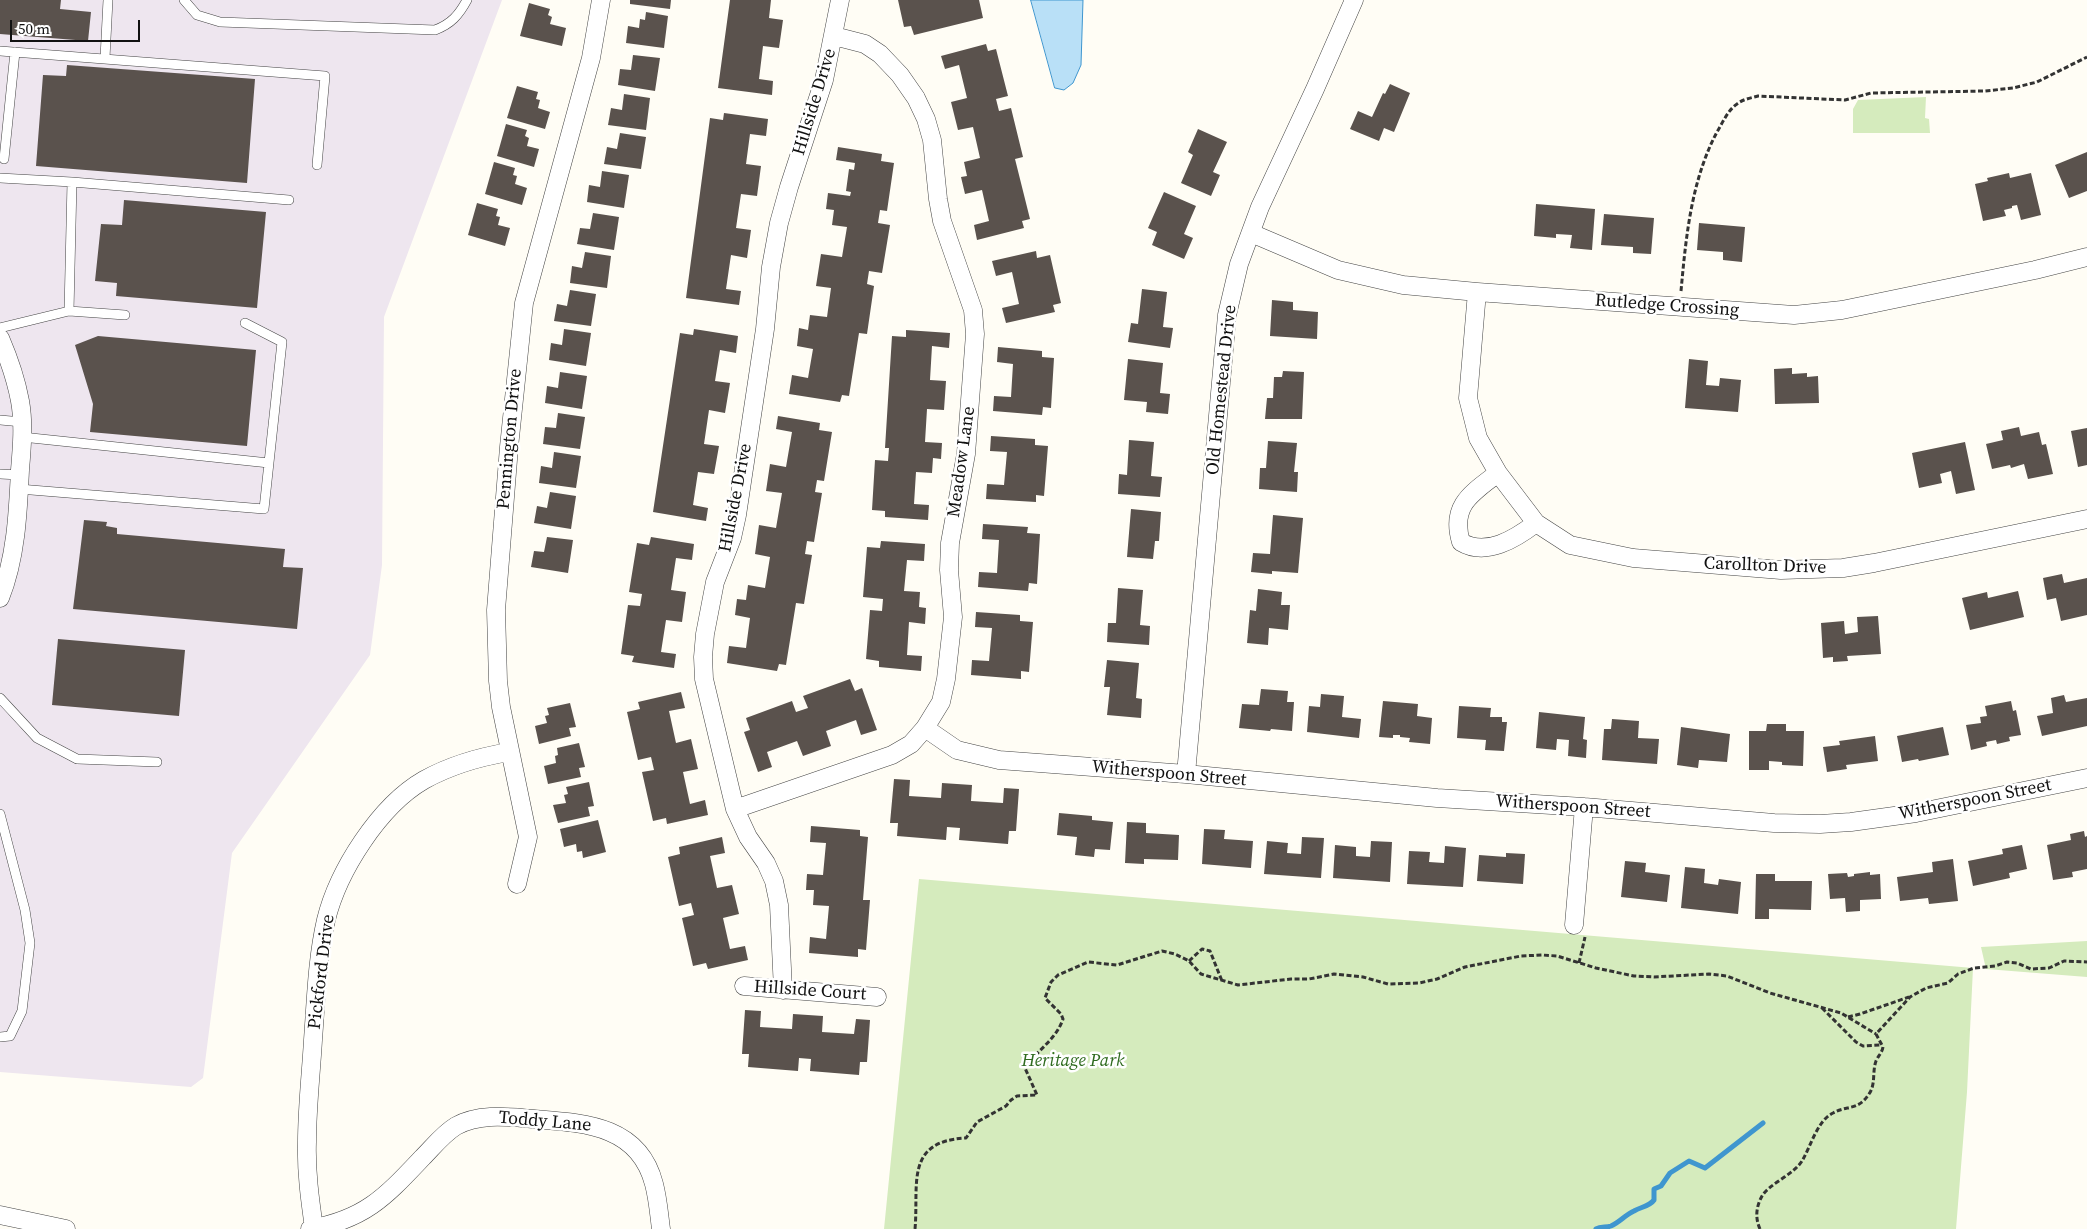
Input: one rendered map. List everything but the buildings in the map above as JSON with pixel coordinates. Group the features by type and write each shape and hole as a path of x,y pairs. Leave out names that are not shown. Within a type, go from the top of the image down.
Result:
{"street":[{"name":"Pennington Drive","path":"517,884 528,837 524,812 509,752 498,681 496,610 509,447 524,303 590,58 600,0"},
{"name":"Hillside Drive","path":"783,990 779,905 774,881 766,863 748,836 735,809 704,679 703,657 705,634 715,582 732,538 737,515 765,329 771,267 779,223 824,80 840,0"},
{"name":"Old Homestead Drive","path":"1186,774 1227,315 1239,264 1260,207 1354,0"},
{"name":"Meadow Lane","path":"735,809 892,755 911,744 925,728 941,702 946,679 953,618 949,570 950,543 966,454 975,334 972,310 942,221 932,140 926,119 916,98 900,75 880,54 865,44 834,36"},
{"name":"Rutledge Crossing","path":"1251,233 1338,270 1403,285 1794,315 1820,313 1928,293 2087,257"},
{"name":"Carollton Drive","path":"1477,292 1468,398 1478,438 1498,474 1536,523 1570,545 1633,558 1781,570 1814,570 1874,563 2087,519"},
{"path":"0,338 14,373 22,429 20,482 13,551 0,598"},
{"path":"1498,474 1471,493 1460,512 1456,527 1461,542 1470,547 1481,548 1502,543 1522,534 1536,523"},
{"name":"Witherspoon Street","path":"925,728 957,750 999,760 1186,774 1437,798 1584,807 1774,823 1820,824 1851,822 1916,813 2087,778"},
{"name":"Pickford Drive","path":"312,1229 307,1162 307,1120 318,977 326,920 333,899 345,872 367,836 382,817 409,790 423,781 462,763 509,752"},
{"path":"1580,930 1584,807"},
{"name":"Hillside Court","path":"744,986 876,997"},
{"name":"Toddy Lane","path":"312,1229 359,1214 380,1201 454,1127 470,1120 500,1116 581,1123 614,1132 640,1155 651,1173 657,1194 661,1229"},
{"path":"0,1215 66,1229"}],"lane":[{"path":"106,58 108,0"},
{"path":"184,0 197,15 220,22 435,30 448,25 460,12 467,0"},
{"path":"0,51 325,76 317,165"},
{"path":"4,159 15,52"},
{"path":"0,178 289,200"},
{"path":"69,311 72,182"},
{"path":"0,328 69,311 125,315"},
{"path":"0,474 20,482 264,509 282,342 244,324"},
{"path":"0,420 22,429 269,463"},
{"path":"0,698 37,738 77,759 157,762"},
{"path":"0,814 25,910 30,943 22,1011 10,1036 0,1037"}],"path":[{"path":"1680,307 1686,240 1695,188 1704,160 1715,136 1726,116 1736,104 1748,98 1758,96 1845,100 1871,93 1985,91 2013,88 2053,76 2087,57"},
{"path":"1579,963 1580,930"},
{"path":"1189,961 1202,949 1210,950 1222,982"},
{"path":"916,1229 917,1174 920,1163 926,1153 937,1143 951,1139 966,1138 977,1122 1006,1106 1010,1100 1017,1096 1037,1095 1025,1068 1030,1060 1059,1031 1063,1019 1061,1014 1045,998 1050,982 1058,975 1088,962 1117,965 1162,951 1175,954 1189,961 1201,974 1222,982 1238,985 1291,979 1309,979 1334,974 1364,977 1388,984 1419,983 1437,979 1465,967 1521,956 1557,956 1634,976 1654,977 1709,974 1727,976 1770,993 1820,1006 1848,1017 1876,1034 1882,1045 1882,1052 1876,1060 1875,1080 1870,1093 1862,1104 1833,1113 1820,1125 1801,1162 1788,1175 1763,1194 1758,1205 1756,1220 1760,1229"},
{"path":"1848,1017 1910,997 1926,988 1948,983 1958,974 1974,968 1995,966 2007,962 2017,963 2031,969 2049,968 2064,962 2087,962"},
{"path":"1876,1034 1910,997"},
{"path":"1820,1006 1856,1042 1863,1046 1882,1045"}],"shaded area":[{"path":"0,0 502,0 384,317 382,565 370,655 232,853 203,1078 191,1087 0,1072"}],"green space":[{"path":"1926,97 1925,118 1929,119 1930,133 1853,133 1853,109 1858,100"},
{"name":"Heritage Park","path":"919,879 1973,968 1967,1092 1956,1229 884,1229"},
{"path":"2087,941 2087,977 1986,969 1981,947"}],"water":[{"path":"1031,0 1083,0 1081,65 1073,83 1064,90 1055,88"}],"waterway":[{"path":"1596,1229 1611,1226 1650,1204 1654,1200 1654,1189 1661,1186 1670,1173 1689,1161 1705,1168 1763,1123"}]}
